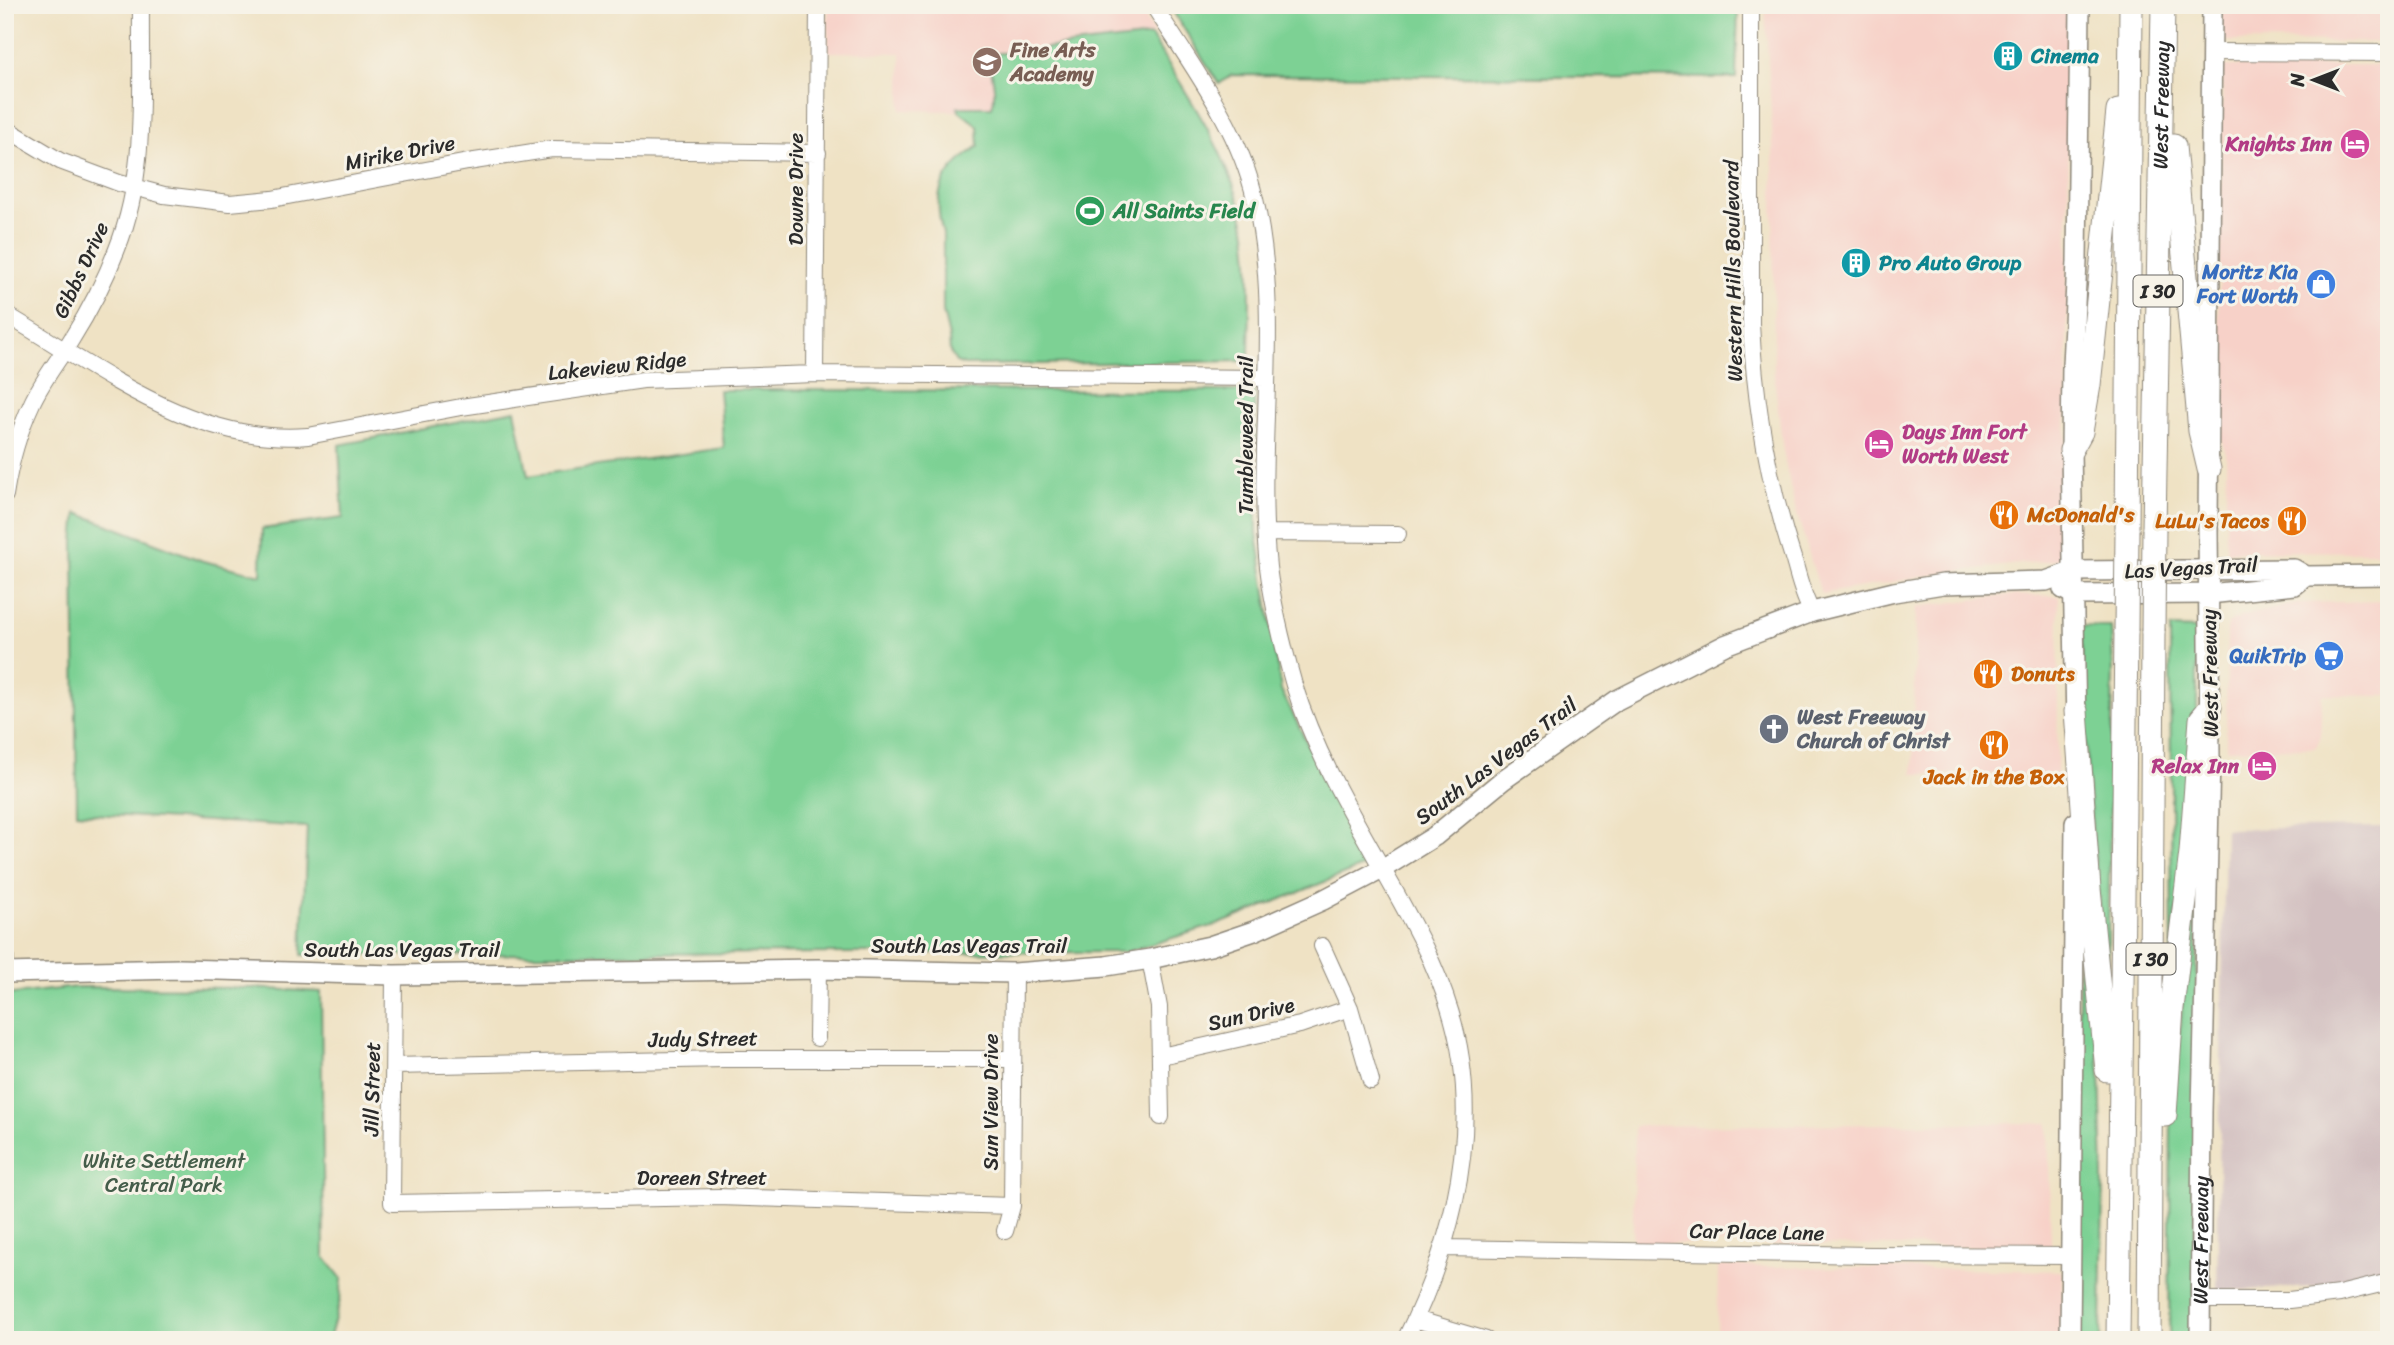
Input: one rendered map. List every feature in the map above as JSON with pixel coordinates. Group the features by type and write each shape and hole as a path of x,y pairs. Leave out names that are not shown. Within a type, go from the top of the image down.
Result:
{"highway":[{"name":"West Freeway","path":"2118,1340 2131,5"},
{"name":"West Freeway","path":"2149,1340 2154,529 2163,5"},
{"path":"2163,54 2171,94 2200,431 2209,470"},
{"path":"2071,450 2081,432 2089,385 2118,108 2131,57"},
{"path":"2148,1287 2163,1245 2166,1082 2172,1008 2191,852 2201,719 2210,708"},
{"path":"2076,711 2089,890 2101,987 2110,1131 2119,1158"}],"main road":[{"path":"2070,1340 2076,711 2071,450 2077,262 2080,5"},
{"name":"West Freeway","path":"2200,1340 2210,708 2208,570 2212,5"},
{"name":"Las Vegas Trail","path":"2074,572 2294,569 2306,576 2389,575"},
{"name":"South Las Vegas Trail","path":"6,973 180,969 394,975 818,969 1014,973 1106,966 1150,959 1210,946 1254,931 1323,900 1382,869 1435,836 1503,780 1556,745 1616,699 1725,645 1776,624 1845,603 1943,584 2046,582 2074,572"},
{"name":"Las Vegas Trail","path":"2074,595 2209,594 2295,585 2306,576"},
{"name":"South Las Vegas Trail","path":"2046,582 2074,595"}],"street":[{"name":"Gibbs Drive","path":"5,495 7,464 33,401 65,349 116,251 134,187 139,149 141,5"},
{"name":"Downe Drive","path":"815,374 818,5"},
{"name":"Tumbleweed Trail","path":"1153,5 1219,111 1239,149 1251,182 1264,250 1268,321 1268,567 1278,622 1309,730 1428,950 1454,1022 1461,1058 1465,1094 1462,1160 1457,1194 1442,1248 1405,1340"},
{"name":"Western Hills Boulevard","path":"1751,5 1753,361 1763,436 1785,534 1812,612"},
{"path":"2212,52 2389,53"},
{"name":"Mirike Drive","path":"5,128 60,162 134,187 193,199 230,202 272,198 552,149 818,153"},
{"name":"Lakeview Ridge","path":"5,314 132,390 204,424 282,439 461,407 643,380 815,374 1267,378"},
{"path":"1266,533 1398,534"},
{"path":"5,919 6,973"},
{"path":"1322,946 1350,1008 1371,1081"},
{"path":"1150,959 1159,1007 1161,1117"},
{"path":"817,1038 818,969"},
{"name":"Sun View Drive","path":"1005,1231 1012,1206 1014,973"},
{"name":"Jill Street","path":"392,1203 394,975"},
{"name":"Sun Drive","path":"1161,1056 1300,1025 1350,1008"},
{"name":"Judy Street","path":"394,1066 724,1059 1012,1059"},
{"name":"Doreen Street","path":"392,1203 718,1197 1012,1206"},
{"name":"Car Place Lane","path":"1442,1248 2071,1256"},
{"path":"2200,1300 2289,1300 2339,1294 2389,1282"},
{"path":"1415,1319 1486,1340"}],"shaded area":[{"name":"Fine Arts Academy","path":"828,5 1137,5 1154,34 1043,72 1001,112 901,110 901,53 828,52"},
{"path":"1765,5 2070,5 2065,559 1957,571 1821,594 1794,504 1783,451 1774,375 1773,147"},
{"path":"2222,5 2389,5 2389,42 2222,41"},
{"path":"2389,65 2389,552 2226,551 2226,453 2217,429 2223,66"},
{"path":"2009,595 2059,596 2057,774 1913,774 1916,607"},
{"path":"2389,601 2389,696 2322,695 2320,740 2315,748 2226,749 2227,624 2243,616 2301,603"},
{"path":"2389,827 2389,1269 2316,1287 2217,1291 2225,829"},
{"path":"2048,1123 2051,1248 1633,1243 1634,1126"},
{"path":"1718,1266 2062,1271 2062,1340 1717,1340"}],"green space":[{"path":"1169,5 1738,5 1736,78 1232,75 1219,84"},
{"name":"All Saints Field","path":"1151,36 1206,126 1229,173 1237,197 1249,257 1249,361 965,365 956,362 950,352 943,312 940,194 943,183 956,164 979,146 978,126 959,111 958,107 992,107 994,87 989,53 1044,53 1046,48"},
{"path":"719,390 1254,391 1257,534 1281,690 1367,865 1222,923 1126,952 302,955 307,827 77,813 74,542 77,513 203,561 261,575 262,529 343,518 339,445 515,410 528,476 724,448"},
{"path":"2081,626 2111,627 2113,667 2107,992 2088,785"},
{"path":"2170,628 2197,629 2197,729 2172,953"},
{"path":"2198,852 2194,1340 2169,1340 2171,1117"},
{"path":"2080,872 2100,1071 2103,1174 2101,1340 2076,1340"},
{"name":"White Settlement Central Park","path":"77,987 251,988 321,992 324,1256 342,1279 340,1300 329,1340 5,1340 5,995"}],"place":[{"name":"Cinema","path":"2008,56"},
{"name":"Fine Arts Academy","path":"987,62"},
{"name":"Knights Inn","path":"2355,144"},
{"name":"All Saints Field","path":"1090,211"},
{"name":"Pro Auto Group","path":"1856,263"},
{"name":"Moritz Kia Fort Worth","path":"2321,284"},
{"name":"Days Inn Fort Worth West","path":"1879,444"},
{"name":"McDonald's","path":"2004,515"},
{"name":"LuLu's Tacos","path":"2292,521"},
{"name":"QuikTrip","path":"2329,656"},
{"name":"Donuts","path":"1988,674"},
{"name":"West Freeway Church of Christ","path":"1774,729"},
{"name":"Jack in the Box","path":"1994,745"},
{"name":"Relax Inn","path":"2262,766"}]}
